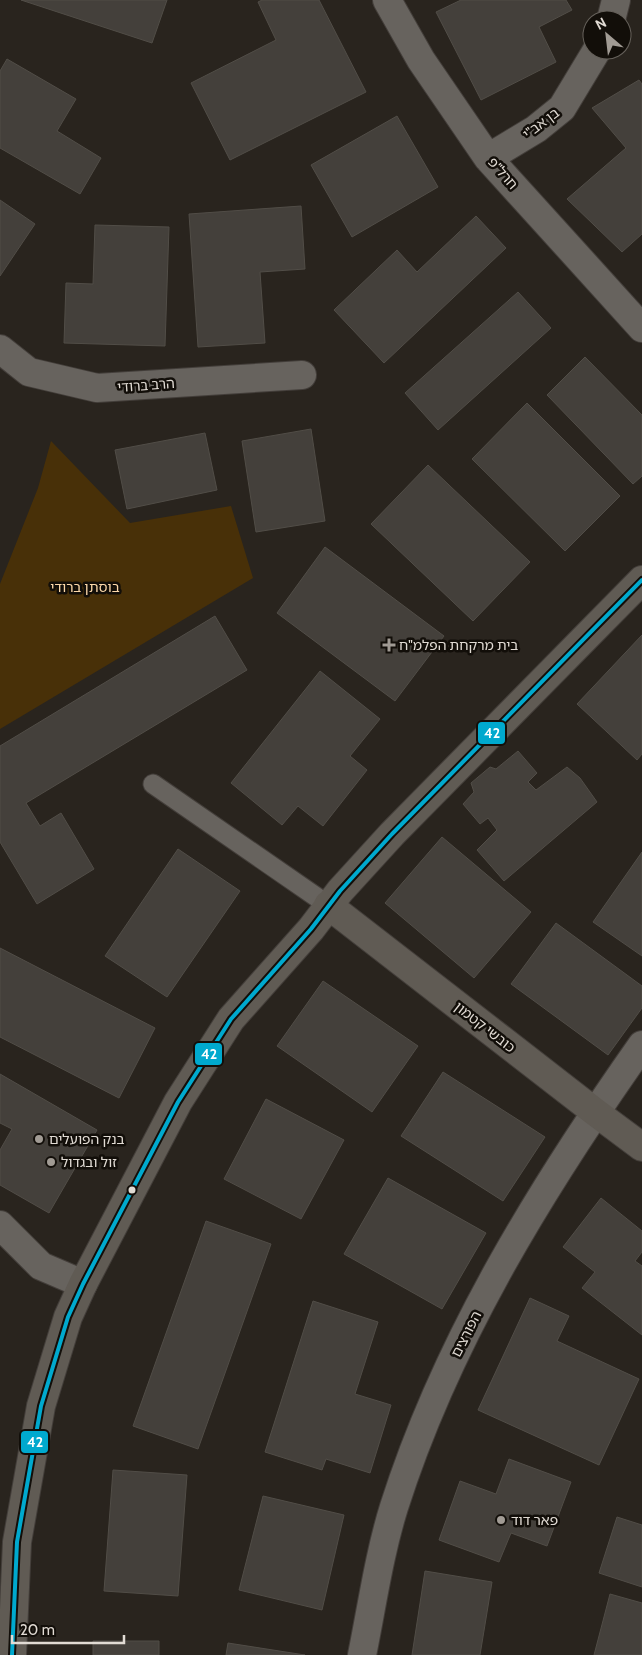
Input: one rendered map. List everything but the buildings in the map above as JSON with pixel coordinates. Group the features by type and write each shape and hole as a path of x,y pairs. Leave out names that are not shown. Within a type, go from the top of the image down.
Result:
{"street":[{"name":"חרל\"פ","path":"387,0 422,60 488,158 642,328"},
{"name":"בן אב\"י","path":"488,158 536,129 562,108 591,60"},
{"name":"הרב ברודי","path":"0,349 29,372 97,388 302,375"},
{"path":"12,1655 17,1542 41,1406 68,1317 83,1284 178,1102 231,1019 311,929 328,905 392,834 642,580"},
{"name":"כובשי קטמון","path":"328,905 594,1112 642,1147"},
{"name":"הפורצים","path":"362,1655 394,1509 418,1438 458,1350 494,1279 535,1209 594,1112 642,1045"},
{"path":"0,1225 41,1266 83,1284"}],"lane":[{"path":"153,784 328,905"}],"green space":[{"name":"בוסתן ברודי","path":"51,441 130,523 231,506 253,578 0,729 0,584 38,488"}],"transit line":[{"name":"42","path":"12,1655 17,1542 41,1406 68,1317 83,1284 178,1102 231,1019 311,929 340,891 392,834 642,580"}],"place":[{"name":"בית מרקחת הפלמ\"ח","path":"389,645"},
{"name":"בנק הפועלים","path":"39,1139"},
{"name":"זול ובגדול","path":"51,1162"},
{"name":"פאר דוד","path":"501,1520"}]}
